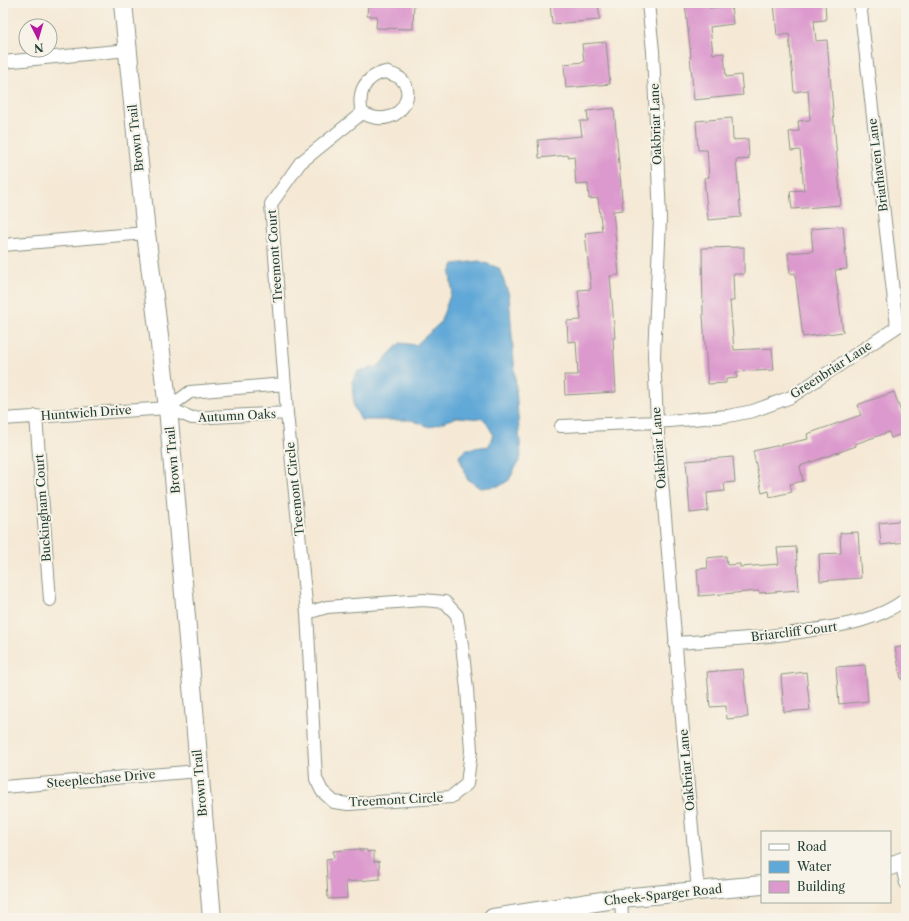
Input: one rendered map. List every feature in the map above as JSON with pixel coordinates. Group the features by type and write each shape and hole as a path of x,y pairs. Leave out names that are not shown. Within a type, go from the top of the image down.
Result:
{"street":[{"name":"Brown Trail","path":"123,3 146,233 168,408 212,918"},
{"name":"Oakbriar Lane","path":"648,3 652,51 660,219 654,356 657,422 675,644 698,891"},
{"name":"Briarhaven Lane","path":"860,3 901,324"},
{"path":"3,62 128,50"},
{"name":"Treemont Court","path":"287,413 271,204 300,163 362,113"},
{"path":"3,245 146,233"},
{"name":"Greenbriar Lane","path":"561,426 657,422 728,416 753,411 791,397 901,324"},
{"path":"168,408 190,392 285,384"},
{"name":"Autumn Oaks","path":"168,408 192,418 287,413"},
{"name":"Huntwich Drive","path":"3,419 168,408"},
{"name":"Treemont Circle","path":"287,413 307,613 316,779 322,790 334,802 348,804 451,797 467,784 471,751 462,652 457,616 445,602 423,600 334,606 307,613"},
{"name":"Buckingham Court","path":"36,416 50,600"},
{"name":"Briarcliff Court","path":"675,644 785,635 846,625 893,609 906,599"},
{"name":"Steeplechase Drive","path":"3,787 199,771"},
{"path":"899,863 906,883"},
{"name":"Cheek-Sparger Road","path":"493,918 621,898 761,885"},
{"path":"621,898 622,918"}],"water":[{"path":"479,261 499,268 509,295 521,457 509,480 500,486 480,488 467,479 459,456 467,449 489,446 493,434 484,419 457,417 430,427 411,420 361,420 354,407 352,381 358,371 377,367 400,343 416,345 440,323 452,290 450,273 454,264"}],"building":[{"path":"368,3 414,3 413,29 376,28 377,16 367,16"},
{"path":"550,3 598,3 600,20 552,24"},
{"path":"685,3 708,3 709,8 731,6 733,24 710,27 713,54 724,53 726,77 741,75 743,95 694,100"},
{"path":"774,3 825,3 826,20 814,21 816,41 827,40 841,205 792,209 790,191 804,190 800,150 791,151 789,132 799,131 798,121 810,120 808,90 794,92 789,34 777,36"},
{"path":"606,42 610,84 566,88 564,64 584,62 582,44"},
{"path":"614,108 623,210 613,211 619,275 610,276 615,338 613,338 616,392 565,395 564,375 578,375 576,341 568,342 567,321 581,320 578,290 591,289 585,233 602,231 598,198 589,199 588,184 576,185 574,156 568,157 568,155 539,158 538,140 582,136 580,121 588,121 587,111"},
{"path":"732,118 733,140 748,139 749,159 736,160 741,217 708,220 704,178 709,177 707,150 698,150 696,121"},
{"path":"843,226 847,269 835,270 843,332 803,337 795,273 790,274 788,253 813,251 811,229"},
{"path":"744,247 744,274 733,274 734,301 730,301 734,350 772,348 774,370 736,372 737,378 726,379 726,383 708,384 703,316 702,248"},
{"path":"894,392 906,427 906,432 891,438 889,432 855,444 856,446 800,466 803,481 790,484 792,492 770,497 769,491 762,493 753,451 808,439 807,434 861,415 857,405"},
{"path":"733,457 735,482 724,483 725,491 707,493 708,511 690,513 686,461"},
{"path":"906,520 906,542 881,545 879,523"},
{"path":"858,532 861,578 820,581 819,554 841,553 840,533"},
{"path":"796,547 799,590 759,593 759,591 699,596 697,569 708,568 707,558 726,556 727,565 740,564 740,567 779,564 777,548"},
{"path":"906,646 906,678 901,679 895,648"},
{"path":"865,665 868,701 839,704 836,667"},
{"path":"743,669 748,717 727,719 726,706 710,707 707,672"},
{"path":"806,672 810,710 784,712 781,675"},
{"path":"359,849 367,850 367,852 374,851 374,862 379,861 380,879 346,882 347,898 328,899 326,859 334,858 333,851"}]}
